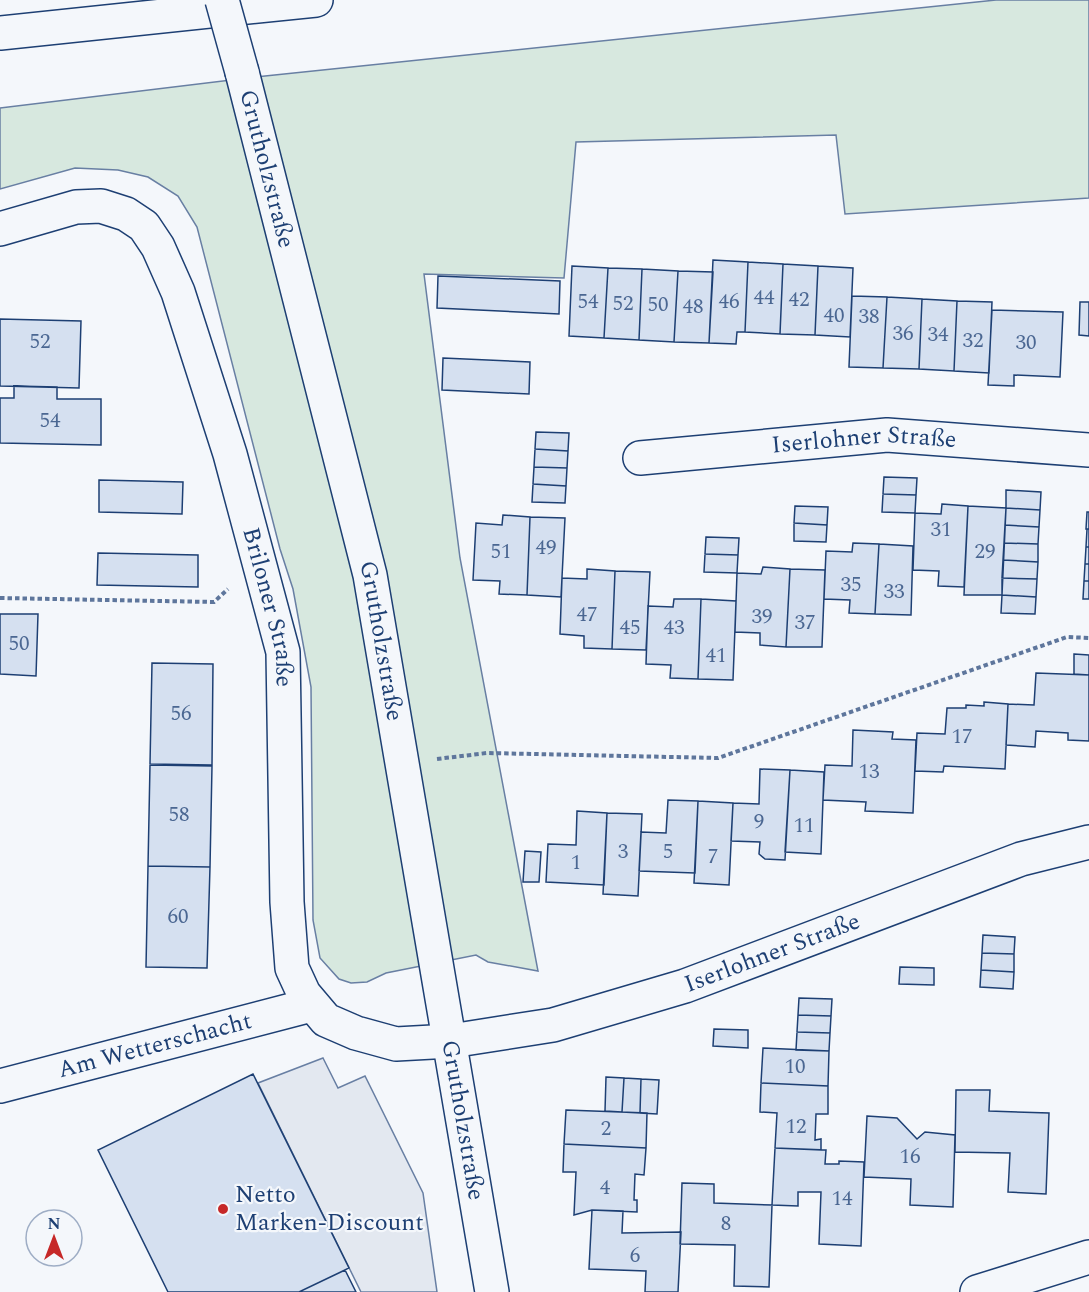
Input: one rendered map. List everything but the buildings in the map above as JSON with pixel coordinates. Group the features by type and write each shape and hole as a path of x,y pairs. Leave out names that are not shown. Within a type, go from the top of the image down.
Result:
{"main road":[{"name":"Grutholzstraße","path":"222,0 370,575 492,1292"},
{"path":"0,33 316,0"},
{"name":"Briloner Straße","path":"0,229 76,207 101,206 126,214 144,226 158,248 199,351 283,652 287,902 292,968 311,1005 326,1020 356,1033 396,1044 451,1041"},
{"name":"Iserlohner Straße","path":"640,458 887,435 1089,450"},
{"name":"Iserlohner Straße","path":"451,1041 553,1025 685,986 1021,860 1089,842"},
{"name":"Am Wetterschacht","path":"0,1086 311,1005"},
{"path":"977,1292 1089,1258"},
{"path":"1026,1292 1089,1258"}],"path":[{"path":"0,598 214,602 258,560"},
{"path":"401,763 487,753 718,758 1067,638 1089,638"}],"shaded area":[{"path":"996,0 1089,0 1089,198 845,214 836,135 576,142 564,278 424,274 460,558 538,971 488,962 476,955 386,973 367,982 351,983 339,979 320,958 313,920 311,687 293,589 280,549 197,227 178,196 148,177 118,170 75,168 0,189 0,108 265,76"},
{"path":"323,1058 338,1088 365,1076 423,1193 437,1292 361,1292 258,1083"}],"place":[{"name":"Netto Marken-Discount","path":"223,1209"}]}
